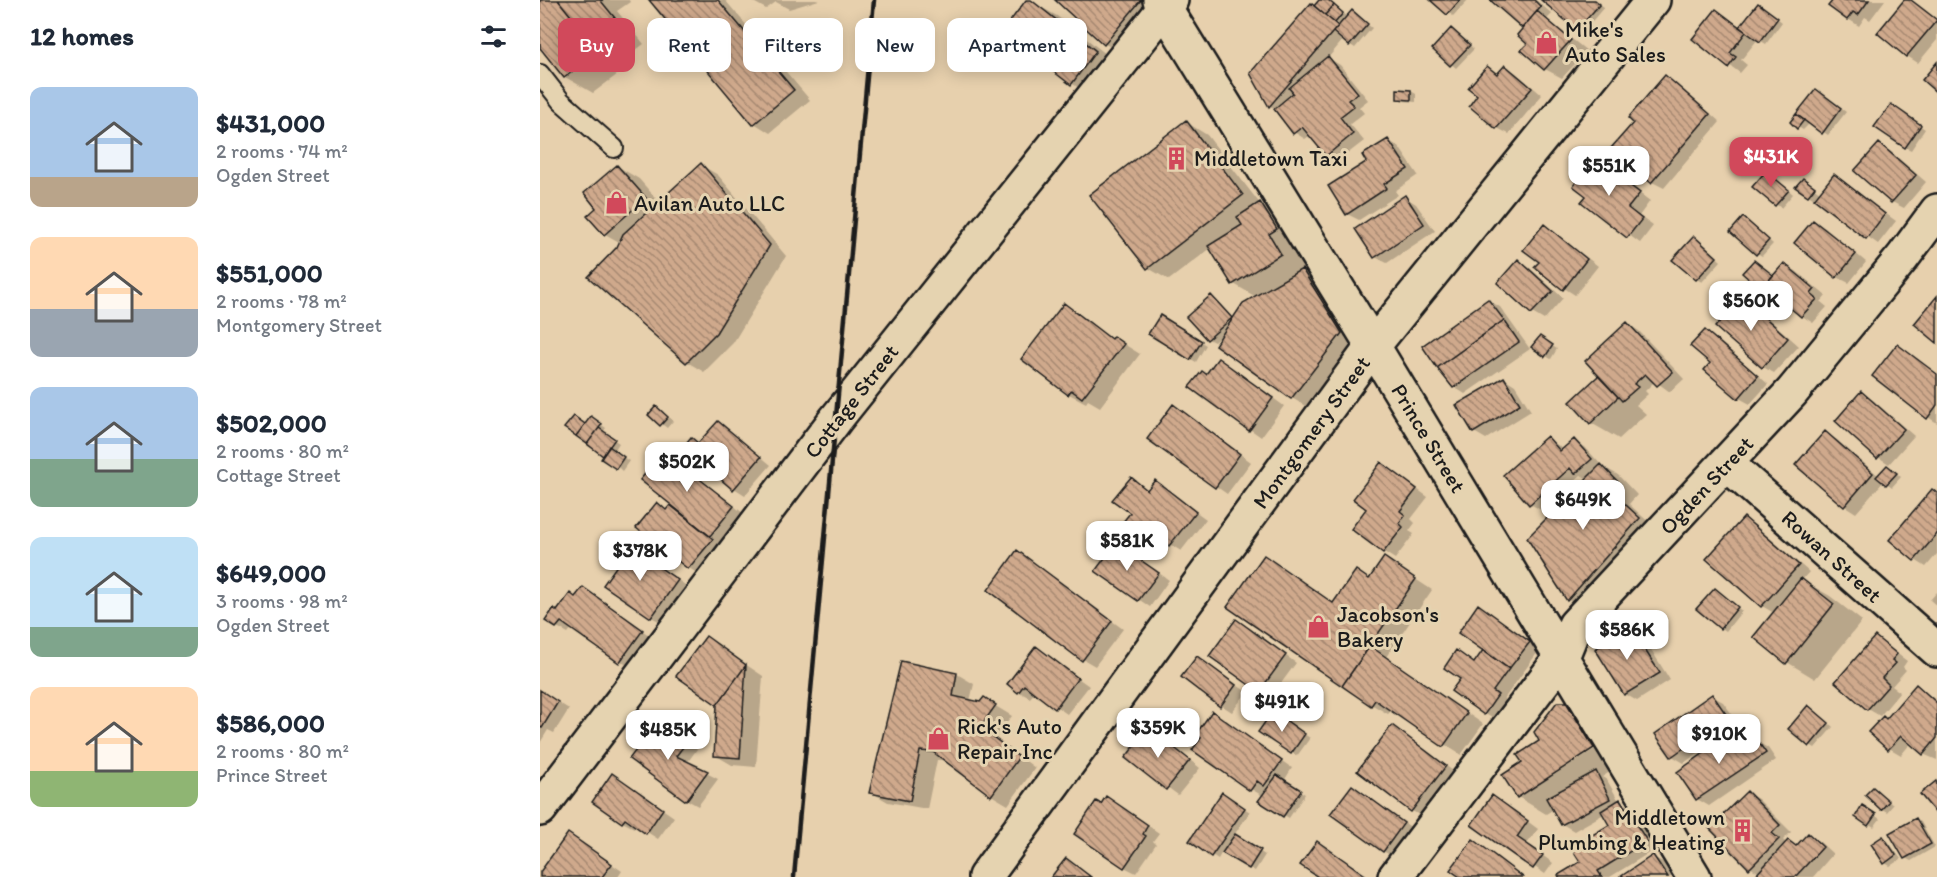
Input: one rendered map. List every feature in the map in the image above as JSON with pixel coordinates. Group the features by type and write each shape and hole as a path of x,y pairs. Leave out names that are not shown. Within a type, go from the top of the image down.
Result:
{"street":[{"name":"Montgomery Street","path":"985,877 1373,346 1653,0"},
{"name":"Prince Street","path":"1165,3 1694,877"},
{"name":"Cottage Street","path":"540,809 836,419 1165,3"},
{"name":"Ogden Street","path":"1395,877 1562,657 1575,625 1792,392 1937,212"},
{"name":"Rowan Street","path":"1726,463 1937,650"}],"lane":[{"path":"540,74 561,101 614,148"}],"building":[{"path":"540,0 558,0 572,18 558,18 558,70 540,48"},
{"path":"558,0 603,0 601,1 615,18 573,18"},
{"path":"649,0 718,0 743,30 743,72 779,72 794,90 753,125 709,72 731,72 731,18 664,18"},
{"path":"1026,0 1031,0 1054,18 1012,18"},
{"path":"1055,0 1141,0 1104,45 1087,29 1087,18 1075,18"},
{"path":"1319,0 1328,0 1334,5 1325,15 1314,6"},
{"path":"1430,0 1460,0 1447,15"},
{"path":"1490,0 1534,0 1541,7 1522,28"},
{"path":"1541,0 1595,0 1600,4 1577,30"},
{"path":"1833,0 1869,0 1858,15 1853,12 1847,20 1828,6"},
{"path":"1904,0 1911,0 1937,20 1906,57 1877,33"},
{"path":"1311,3 1338,26 1269,107 1250,73"},
{"path":"1758,3 1778,18 1760,42 1739,27"},
{"path":"1334,5 1343,13 1335,23 1325,15"},
{"path":"1716,9 1746,32 1730,53 1736,57 1728,68 1692,39"},
{"path":"1352,10 1368,24 1349,46 1333,32"},
{"name":"Mike's Auto Sales","path":"1537,11 1571,40 1544,70 1521,50 1527,44 1517,35"},
{"path":"1451,28 1470,45 1450,66 1432,49"},
{"path":"1087,44 1096,51 1087,63"},
{"path":"1328,56 1358,93 1348,100 1354,106 1340,117 1353,134 1326,156 1302,127 1293,134 1274,109 1293,93 1289,88"},
{"path":"1937,62 1937,93 1922,80"},
{"path":"1505,65 1532,88 1496,129 1469,106 1477,95 1468,88 1487,66 1497,74"},
{"path":"559,72 572,72 564,78"},
{"path":"1054,72 1081,72 1071,85"},
{"path":"1665,75 1710,114 1651,183 1611,148 1633,123 1628,118"},
{"path":"1397,89 1411,90 1411,100 1397,99"},
{"path":"1816,89 1841,108 1822,134 1796,114"},
{"path":"1891,104 1921,125 1905,148 1874,127"},
{"path":"1796,114 1804,120 1797,129 1790,122"},
{"name":"Middletown Taxi","path":"1186,120 1243,195 1147,269 1089,195"},
{"path":"1388,139 1408,169 1384,184 1387,188 1346,215 1328,186 1366,162 1362,155"},
{"path":"1879,143 1916,175 1891,203 1854,171"},
{"path":"1768,149 1778,157 1766,171 1757,162"},
{"path":"1594,158 1640,193 1628,208 1642,219 1627,238 1581,202 1586,196 1573,186"},
{"path":"701,163 770,245 716,333 686,363 588,277 617,247 623,234"},
{"name":"Avilan Auto LLC","path":"617,165 646,198 604,235 587,216 596,208 584,193"},
{"path":"1766,171 1789,190 1775,206 1752,187"},
{"path":"1834,174 1885,214 1866,239 1814,199"},
{"path":"1803,178 1815,187 1808,196 1795,187"},
{"path":"1405,195 1424,224 1374,258 1355,229"},
{"path":"1260,202 1277,229 1269,234 1281,254 1232,285 1208,246 1242,225 1237,217"},
{"path":"1743,217 1769,240 1756,255 1730,232"},
{"path":"1813,220 1856,254 1836,278 1794,243"},
{"path":"1544,224 1587,259 1563,290 1534,267 1539,262 1523,250"},
{"path":"1694,236 1717,257 1696,280 1672,260"},
{"path":"1518,259 1553,291 1531,314 1497,283"},
{"path":"1754,260 1773,275 1761,290 1742,273"},
{"path":"1784,263 1815,289 1811,294 1817,299 1801,317 1764,286"},
{"path":"1302,269 1342,333 1291,399 1215,345 1243,303"},
{"path":"1211,295 1232,318 1207,340 1186,317"},
{"path":"1937,296 1937,343 1914,324"},
{"path":"1743,298 1788,338 1762,368 1715,327 1722,319 1717,315 1725,306 1731,311"},
{"path":"1488,299 1504,320 1437,368 1422,346"},
{"path":"1064,303 1111,339 1113,336 1124,344 1082,398 1071,390 1068,395 1021,359"},
{"path":"1160,315 1202,341 1190,360 1148,334"},
{"path":"1504,320 1519,342 1453,388 1437,368"},
{"path":"1627,322 1673,372 1657,386 1645,374 1634,384 1638,387 1622,401 1585,361"},
{"path":"1705,330 1758,376 1738,399 1704,370 1710,363 1690,346"},
{"path":"1540,336 1553,345 1545,357 1531,347"},
{"path":"1897,344 1937,374 1937,405 1927,419 1872,376"},
{"path":"1218,358 1273,398 1249,431 1189,387 1202,371 1206,374"},
{"path":"1598,376 1618,397 1590,424 1570,402"},
{"path":"1504,377 1520,404 1473,433 1456,405"},
{"path":"1861,391 1904,429 1877,459 1835,421"},
{"path":"1173,404 1240,454 1215,488 1147,439"},
{"path":"656,406 668,417 660,426 648,415"},
{"path":"574,416 585,424 576,436 564,428"},
{"path":"591,416 602,424 587,444 576,436"},
{"path":"718,421 761,457 733,490 683,447 691,437 698,443"},
{"path":"599,428 615,439 603,456 587,444"},
{"path":"1825,431 1873,473 1844,507 1795,465"},
{"path":"1547,436 1560,451 1574,439 1592,459 1575,474 1570,468 1529,505 1503,475"},
{"path":"609,446 624,457 616,469 601,459"},
{"path":"664,451 734,506 710,536 640,480"},
{"path":"1381,462 1417,489 1400,511 1405,515 1399,523 1403,527 1383,553 1351,529 1366,509 1353,499"},
{"path":"1601,464 1621,485 1613,493 1640,518 1567,601 1527,538"},
{"path":"1887,465 1897,473 1886,485 1876,477"},
{"path":"1131,477 1147,490 1155,480 1196,512 1169,546 1155,535 1149,543 1123,522 1130,513 1112,500"},
{"path":"1932,489 1937,493 1937,534 1914,561 1889,540"},
{"path":"657,502 666,510 670,505 713,539 688,569 636,528"},
{"path":"1744,517 1799,565 1761,607 1706,559"},
{"path":"1116,543 1159,573 1138,601 1095,571"},
{"path":"630,547 678,580 651,618 603,585"},
{"path":"1017,550 1112,621 1082,661 988,590"},
{"name":"Jacobson's Bakery","path":"1264,555 1333,603 1356,570 1369,579 1384,557 1416,579 1342,686 1227,607"},
{"path":"1801,578 1834,604 1786,664 1753,637"},
{"path":"583,587 643,630 619,663 561,622 556,628 545,621 554,608 557,611 570,593 575,597"},
{"path":"1715,588 1738,607 1720,629 1696,609"},
{"path":"1478,604 1530,642 1509,669 1458,633"},
{"path":"1236,619 1286,655 1259,692 1209,656"},
{"path":"1630,627 1660,673 1624,695 1595,649"},
{"path":"706,636 746,665 717,705 676,676"},
{"path":"1875,636 1897,654 1892,660 1896,663 1882,678 1889,685 1867,710 1835,682"},
{"path":"1036,646 1078,678 1055,709 1024,685 1018,693 1007,684"},
{"name":"Jacobson's Bakery","path":"1370,646 1467,713 1443,747 1375,700 1371,706 1342,686"},
{"path":"1456,650 1474,663 1483,650 1509,669 1493,691 1498,695 1484,715 1451,691 1460,679 1444,668"},
{"path":"1197,656 1236,685 1220,707 1181,677"},
{"name":"Rick's Auto Repair Inc","path":"901,661 957,673 953,696 980,702 984,697 996,705 980,727 1019,757 991,796 933,752 920,751 910,801 869,793"},
{"path":"746,665 740,758 714,756 717,705"},
{"path":"1916,684 1937,703 1937,738 1923,755 1901,736 1888,750 1868,732 1883,716 1886,719"},
{"path":"540,690 558,702 542,728 540,727"},
{"path":"1712,694 1728,717 1671,757 1655,734"},
{"path":"1557,702 1566,702 1594,748 1517,798 1502,775 1522,762 1517,755 1539,741 1534,732"},
{"path":"1808,705 1829,723 1809,747 1788,729"},
{"path":"1212,711 1282,761 1264,786 1257,781 1250,791 1192,750 1201,738 1196,734"},
{"path":"1273,711 1305,734 1291,754 1258,732"},
{"path":"658,721 687,742 676,756 708,771 686,801 629,759"},
{"path":"1392,725 1446,766 1411,812 1357,771"},
{"path":"1149,728 1190,760 1166,790 1125,758"},
{"path":"1734,732 1745,749 1757,740 1766,753 1696,800 1677,772"},
{"path":"1596,771 1610,799 1561,825 1546,798"},
{"path":"612,773 663,809 646,834 625,819 622,823 592,802"},
{"path":"1277,775 1301,790 1283,817 1258,801"},
{"path":"1936,781 1937,783 1937,815 1920,794"},
{"path":"1352,785 1404,823 1383,852 1330,814"},
{"path":"1873,787 1889,801 1881,810 1865,795"},
{"name":"Middletown Plumbing & Heating","path":"1747,791 1780,825 1772,833 1779,839 1749,869 1709,828"},
{"path":"1222,792 1245,808 1211,857 1189,841"},
{"path":"1492,795 1528,821 1517,837 1543,855 1533,869 1471,825"},
{"path":"1106,796 1148,825 1143,834 1146,836 1124,868 1074,834 1096,801 1101,804"},
{"path":"1620,799 1647,841 1598,871 1602,877 1559,877 1558,875 1580,862 1571,848 1609,825 1601,811"},
{"path":"1862,805 1876,814 1868,826 1855,817"},
{"path":"1916,818 1931,844 1904,859 1889,833"},
{"path":"568,833 612,864 602,877 540,877 540,872"},
{"path":"1808,833 1823,847 1795,877 1754,877 1788,840 1796,846"},
{"path":"1235,834 1261,850 1249,869 1222,853"},
{"path":"1883,836 1896,855 1884,864 1871,844"},
{"path":"1473,839 1523,877 1460,877 1450,870"},
{"path":"1317,841 1368,877 1318,877 1300,865"},
{"path":"1653,855 1668,877 1620,877"},
{"path":"1066,858 1091,877 1051,877"}],"railway":[{"path":"794,877 874,0"}],"place":[{"name":"Mike's Auto Sales","path":"1547,42"},
{"name":"Middletown Taxi","path":"1176,158"},
{"name":"Avilan Auto LLC","path":"616,203"},
{"name":"Jacobson's Bakery","path":"1319,627"},
{"name":"Rick's Auto Repair Inc","path":"939,739"},
{"name":"Middletown Plumbing & Heating","path":"1743,830"}]}
